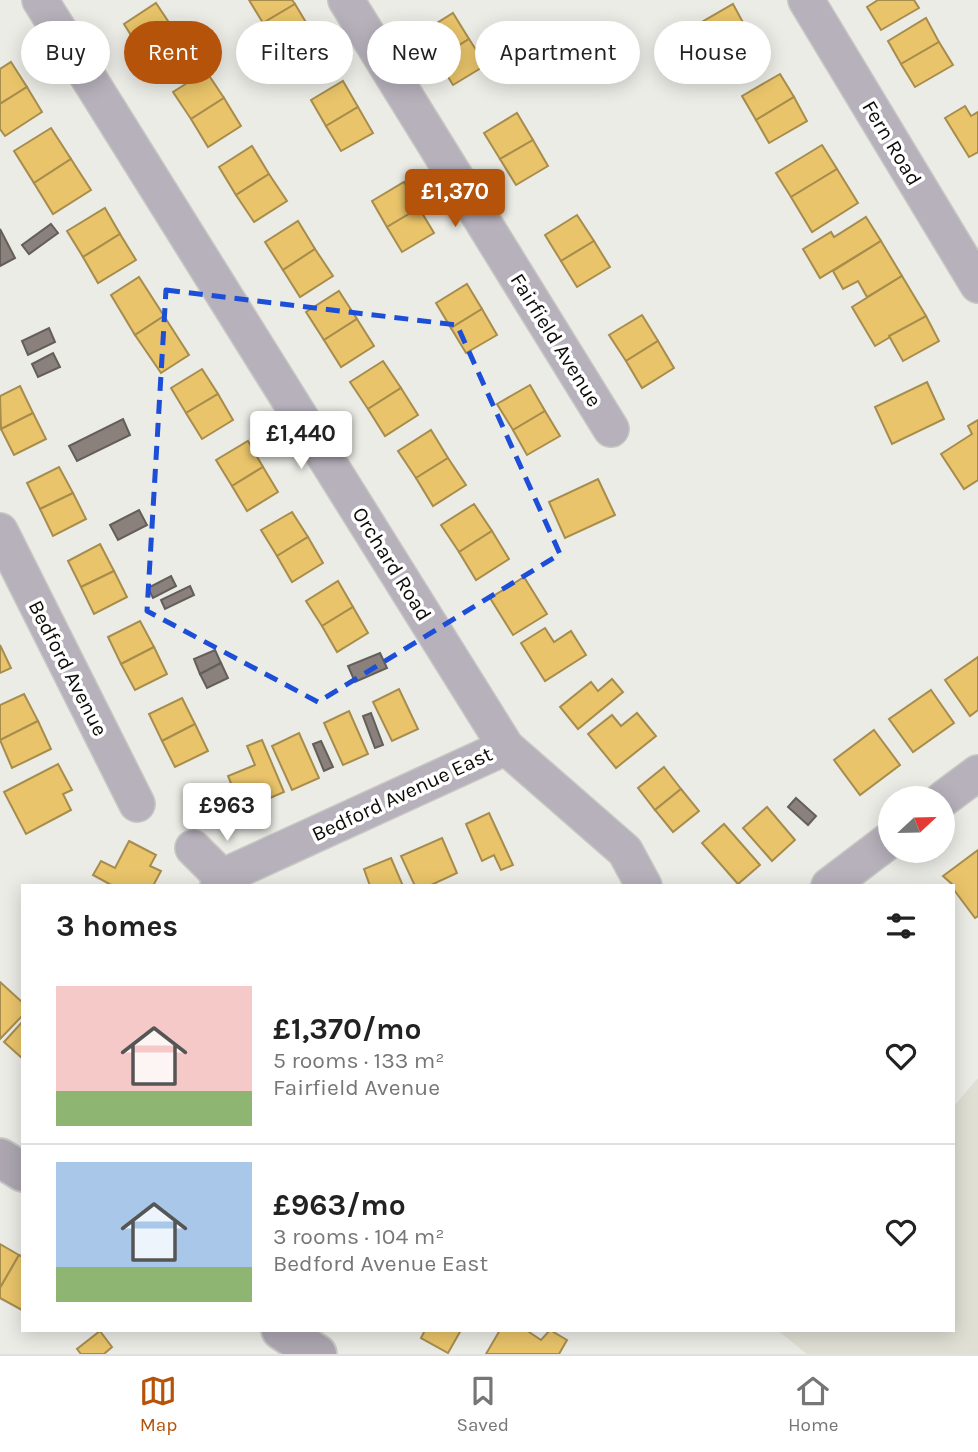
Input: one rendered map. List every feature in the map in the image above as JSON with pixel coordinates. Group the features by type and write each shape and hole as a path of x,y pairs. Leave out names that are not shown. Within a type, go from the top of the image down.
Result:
{"street":[{"name":"Orchard Road","path":"40,0 506,747 625,851 643,884"},
{"name":"Fairfield Avenue","path":"346,0 611,429"},
{"name":"Fern Road","path":"806,0 978,285"},
{"name":"Bedford Avenue","path":"0,531 137,804"},
{"name":"Bedford Avenue East","path":"193,848 220,881 506,747"},
{"path":"956,789 978,773"},
{"path":"832,884 878,849"},
{"path":"0,1158 21,1171"}],"highlighted area":[{"path":"166,290 457,325 560,554 318,702 147,611"}],"shaded area":[{"path":"978,1078 978,1354 807,1354 780,1332 955,1332 955,1105"}],"building: Homes":[{"path":"249,0 292,0 295,4 266,21 262,21"},
{"path":"878,0 914,0 919,8 881,30 867,7"},
{"path":"156,3 168,21 129,21"},
{"path":"295,4 305,21 266,21"},
{"path":"733,4 742,21 704,21"},
{"path":"453,13 458,21 440,21"},
{"path":"926,18 939,42 901,64 888,41"},
{"path":"461,26 469,39 461,44"},
{"path":"469,39 475,48 475,72 461,80 461,44"},
{"path":"939,42 953,65 915,87 901,64"},
{"path":"11,62 21,78 21,84 27,87 0,104 0,69"},
{"path":"780,74 794,97 756,120 742,96 763,84 771,84 771,79"},
{"path":"186,84 215,84 224,98 191,119 173,92"},
{"path":"338,84 345,84 358,107 326,126 311,100"},
{"path":"27,87 42,112 5,136 0,129 0,104"},
{"path":"794,97 807,121 769,143 756,120"},
{"path":"224,98 241,126 208,147 191,119"},
{"path":"965,106 971,116 978,112 978,152 969,157 945,118"},
{"path":"358,107 373,133 341,151 326,126"},
{"path":"517,113 533,140 500,159 484,133"},
{"path":"51,128 71,159 34,183 14,151"},
{"path":"533,140 548,166 516,185 500,159"},
{"path":"822,145 837,169 791,197 776,173"},
{"path":"252,146 269,174 236,195 219,167"},
{"path":"71,159 91,190 53,214 34,183"},
{"path":"837,169 858,203 812,232 791,197"},
{"path":"269,174 287,201 254,222 236,195"},
{"path":"404,182 419,208 387,227 372,201"},
{"path":"105,208 120,234 83,257 67,231"},
{"path":"419,208 434,233 402,252 387,227"},
{"path":"577,215 594,241 561,261 545,235"},
{"path":"866,217 881,241 820,278 803,249 831,232 834,237"},
{"path":"298,221 315,249 283,270 265,242"},
{"path":"120,234 136,260 98,283 83,257"},
{"path":"594,241 610,267 577,287 561,261"},
{"path":"881,241 902,276 867,297 858,281 843,289 833,271"},
{"path":"315,249 333,276 300,297 283,270"},
{"path":"902,276 926,316 875,346 852,307"},
{"path":"139,277 164,316 135,335 111,295"},
{"path":"467,284 482,309 451,328 436,303"},
{"path":"339,291 357,319 324,340 306,312"},
{"path":"482,309 497,335 466,353 451,328"},
{"path":"642,315 658,341 626,361 609,335"},
{"path":"164,316 189,355 161,373 135,335"},
{"path":"926,316 939,341 903,361 889,336"},
{"path":"357,319 374,346 341,367 324,340"},
{"path":"658,341 674,368 642,388 626,361"},
{"path":"383,361 401,388 368,409 350,382"},
{"path":"202,369 218,394 186,413 171,388"},
{"path":"927,382 944,419 892,444 875,407"},
{"path":"530,385 545,411 513,430 497,404"},
{"path":"20,386 33,413 1,429 0,396"},
{"path":"401,388 418,415 385,436 368,409"},
{"path":"218,394 233,420 202,439 186,413"},
{"path":"545,411 560,436 527,455 513,430"},
{"path":"33,413 46,439 14,455 1,429"},
{"path":"978,420 978,480 964,489 941,454 972,434 968,426"},
{"path":"431,430 448,458 416,478 398,451"},
{"path":"248,441 263,467 232,486 216,460"},
{"path":"448,458 466,485 433,506 416,478"},
{"path":"59,467 73,493 40,509 27,483"},
{"path":"263,467 278,492 247,511 232,486"},
{"path":"598,479 615,515 565,538 549,502"},
{"path":"73,493 86,519 53,536 40,509"},
{"path":"474,504 492,531 459,552 441,525"},
{"path":"292,512 308,537 277,556 261,530"},
{"path":"492,531 509,559 476,580 459,552"},
{"path":"308,537 323,563 292,582 277,556"},
{"path":"100,544 114,571 81,587 68,561"},
{"path":"114,571 127,597 94,614 81,587"},
{"path":"524,577 547,614 513,635 490,598"},
{"path":"338,581 353,607 322,626 306,601"},
{"path":"353,607 368,633 337,652 322,626"},
{"path":"140,621 154,647 121,664 108,637"},
{"path":"545,628 554,642 571,631 586,655 545,681 521,643"},
{"path":"0,645 11,668 0,673"},
{"path":"154,647 167,674 135,690 121,664"},
{"path":"978,657 978,710 970,716 945,680"},
{"path":"612,679 623,692 578,729 560,707 591,682 598,691"},
{"path":"399,689 418,729 392,741 373,702"},
{"path":"931,690 954,723 913,752 889,719"},
{"path":"24,694 38,721 0,740 0,705"},
{"path":"182,698 195,724 162,741 149,714"},
{"path":"349,711 368,754 343,765 324,723"},
{"path":"637,713 656,736 616,768 588,734 612,715 621,726"},
{"path":"38,721 51,749 12,768 0,740"},
{"path":"195,724 208,751 175,767 162,741"},
{"path":"874,730 900,765 860,795 834,760"},
{"path":"299,733 319,778 292,790 272,746"},
{"path":"262,740 284,792 242,810 228,776 255,765 247,746"},
{"path":"58,764 72,790 63,794 71,810 26,834 4,792"},
{"path":"664,767 681,789 655,810 638,788"},
{"path":"681,789 699,811 673,832 655,810"},
{"path":"767,807 795,840 772,861 743,828"},
{"path":"489,813 513,865 501,870 494,855 482,861 466,824"},
{"path":"724,824 760,865 738,884 702,843"},
{"path":"442,838 457,873 433,884 414,884 401,856"},
{"path":"129,841 156,855 150,866 161,871 154,884 109,884 93,875 101,861 115,868"},
{"path":"978,850 978,916 975,918 955,891 955,884 943,876"},
{"path":"391,858 402,884 369,884 364,869"},
{"path":"0,982 21,1001 21,1017 0,1039"},
{"path":"21,1023 21,1057 4,1042"},
{"path":"0,1244 19,1255 0,1288"},
{"path":"19,1255 21,1256 21,1309 0,1298 0,1288"},
{"path":"99,1332 112,1347 104,1354 81,1354 77,1349"},
{"path":"424,1332 460,1332 448,1353 421,1338"},
{"path":"499,1332 529,1332 541,1340 548,1332 553,1332 567,1340 559,1354 486,1354"}],"building: Industry":[{"path":"51,224 58,233 29,254 22,245"},
{"path":"0,229 15,258 0,266"},
{"path":"49,328 55,342 28,355 22,341"},
{"path":"53,353 60,367 38,377 32,364"},
{"path":"123,419 130,435 77,461 69,446"},
{"path":"139,510 147,525 118,540 110,525"},
{"path":"171,576 176,586 153,598 148,588"},
{"path":"190,586 194,595 165,609 161,600"},
{"path":"215,650 221,663 200,674 194,659"},
{"path":"380,653 387,668 355,682 348,666"},
{"path":"221,663 228,678 207,688 200,674"},
{"path":"371,713 383,745 375,748 363,716"},
{"path":"321,741 333,767 324,771 313,744"},
{"path":"796,798 816,816 808,825 788,807"}]}
